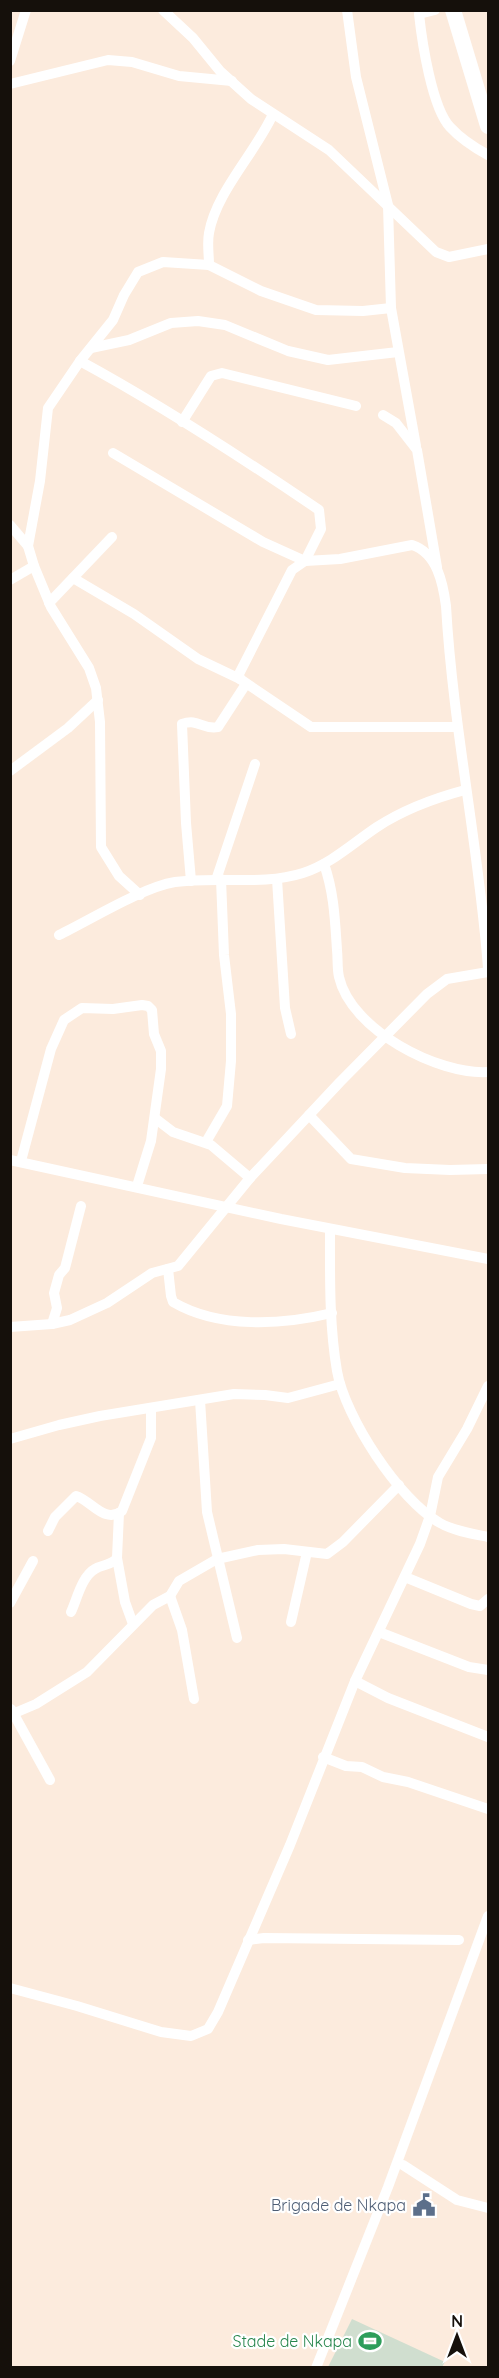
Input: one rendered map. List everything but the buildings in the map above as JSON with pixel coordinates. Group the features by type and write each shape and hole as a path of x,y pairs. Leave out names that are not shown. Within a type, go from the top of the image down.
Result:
{"highway":[{"path":"453,10 489,126"}],"street":[{"path":"10,61 26,10"},
{"path":"163,10 251,99 317,141 436,252 444,256 455,256 489,249"},
{"path":"10,1328 52,1324 85,1315 152,1273 182,1262 250,1178 438,984 458,976 489,970 484,917 457,727 444,586 438,569 391,308 388,205 356,76 347,10"},
{"path":"435,10 419,14 433,92 449,126 476,149 489,155"},
{"path":"10,84 108,60 132,62 179,76 232,81"},
{"path":"209,265 209,234 215,211 264,134 273,114"},
{"path":"28,546 48,408 113,320 138,272 163,262 209,265 261,291 316,310 363,311 391,308"},
{"path":"91,348 129,340 171,323 198,321 225,325 288,351 328,360 398,352"},
{"path":"81,361 147,398 319,510 321,529 306,561 292,570 239,675 242,683 218,727 211,729 192,721 182,724 191,881"},
{"path":"182,422 211,376 222,374 356,406"},
{"path":"383,415 396,423 417,450"},
{"path":"113,453 263,542 306,561 340,559 412,545 422,548 438,569"},
{"path":"10,525 28,546 49,603 89,668 98,700 101,847 119,876 140,895"},
{"path":"49,603 112,537"},
{"path":"10,580 34,566"},
{"path":"73,578 134,614 198,659 242,683 311,727 457,727"},
{"path":"10,771 68,728 98,700"},
{"path":"206,1142 227,1106 230,1072 231,1014 218,879 255,764"},
{"path":"59,935 140,895 168,884 218,879 277,879 305,872 324,864 392,819 422,804 465,790"},
{"path":"324,864 333,901 338,972 341,985 357,1013 385,1037 404,1048 465,1070 489,1072"},
{"path":"277,879 285,1008 291,1035"},
{"path":"137,1186 147,1160 156,1119 161,1051 154,1035 152,1010 142,1005 113,1009 82,1008 64,1020 51,1049 16,1161 330,1229 489,1259"},
{"path":"309,1115 351,1159 394,1167 450,1170 489,1169"},
{"path":"156,1119 172,1132 206,1142 216,1148 250,1178"},
{"path":"52,1324 57,1308 54,1293 59,1275 65,1268 81,1206"},
{"path":"330,1229 332,1313 340,1384 375,1455 399,1485 430,1516 449,1527 489,1537"},
{"path":"168,1269 173,1302 214,1317 284,1321 332,1313"},
{"path":"10,1439 81,1420 200,1400 249,1394 288,1398 340,1384"},
{"path":"10,1988 161,2032 191,2036 202,2034 208,2029 290,1845 355,1681 405,1577 430,1516 438,1477 467,1429 489,1386"},
{"path":"200,1400 205,1495 210,1530 237,1638"},
{"path":"133,1624 125,1602 117,1558 119,1514 125,1507 149,1445 152,1432 151,1409"},
{"path":"50,1780 12,1712 36,1704 87,1672 153,1605 170,1596 179,1581 217,1559 258,1550 330,1553 399,1485"},
{"path":"48,1531 55,1517 76,1496 106,1515 119,1514"},
{"path":"291,1622 307,1552"},
{"path":"71,1612 85,1580 92,1571 112,1563 117,1558"},
{"path":"10,1603 33,1561"},
{"path":"405,1577 471,1604 480,1606 489,1599"},
{"path":"170,1596 182,1630 194,1699"},
{"path":"379,1632 469,1667 489,1670"},
{"path":"355,1681 388,1698 489,1737"},
{"path":"323,1757 346,1766 362,1767 383,1777 408,1782 489,1809"},
{"path":"316,2367 388,2187 489,1916"},
{"path":"256,1922 264,1938"},
{"path":"248,1940 264,1938 459,1940"},
{"path":"403,2165 456,2200 489,2208"}],"green space":[{"name":"Stade de Nkapa","path":"352,2319 445,2362 442,2367 328,2367"}],"place":[{"name":"Brigade de Nkapa","path":"424,2205"},
{"name":"Stade de Nkapa","path":"370,2341"}]}
